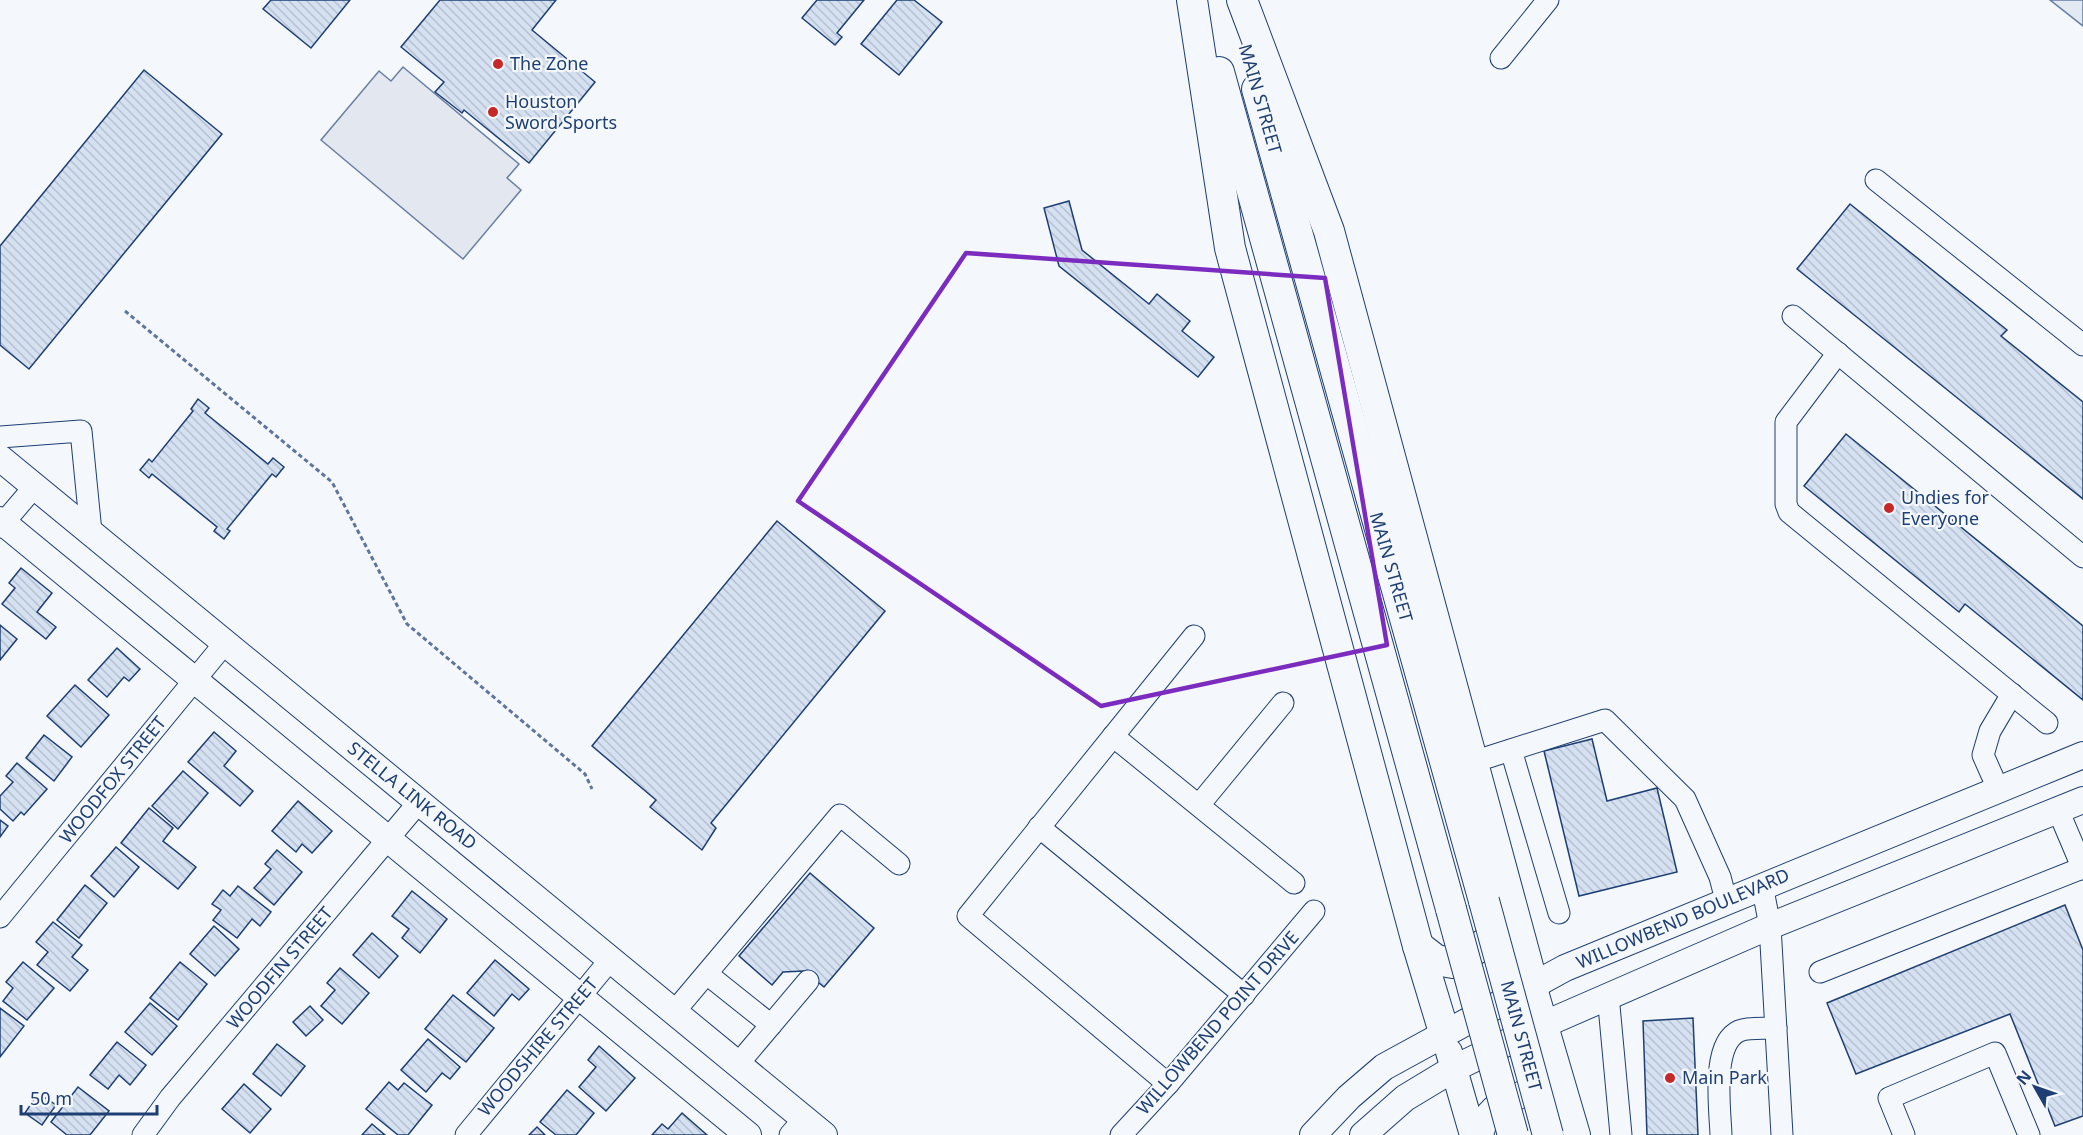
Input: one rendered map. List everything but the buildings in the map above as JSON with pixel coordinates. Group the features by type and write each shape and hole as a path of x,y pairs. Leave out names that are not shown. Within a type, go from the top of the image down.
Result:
{"highway":[{"path":"1192,0 1230,248 1418,946 1444,1032"},
{"name":"MAIN STREET","path":"1199,0 1513,1135"},
{"name":"MAIN STREET","path":"1232,0 1548,1135"},
{"path":"1242,0 1329,231 1533,985"},
{"path":"1418,946 1436,960 1453,963 1499,935 1513,911"}],"main road":[{"name":"STELLA LINK ROAD","path":"0,458 738,1064 797,1127 824,1135"},
{"path":"1,523 748,1135"},
{"name":"WILLOWBEND BOULEVARD","path":"1313,1135 1349,1097 1384,1067 1533,985 1596,954 2083,755"},
{"path":"1999,791 2014,828"},
{"path":"1363,1135 1405,1098 1454,1069 1545,1024 1770,926 2083,800"},
{"path":"1533,985 1574,1124"},
{"path":"1444,1032 1473,1135"},
{"path":"1480,1135 1484,1118 1491,1110 1531,1090 1551,1095 1574,1124"}],"street":[{"path":"1501,58 1548,0"},
{"path":"1876,180 2083,345"},
{"path":"1793,316 2083,557"},
{"path":"1838,353 1786,422 1786,504 1789,512 2047,723"},
{"path":"0,437 81,431 91,532"},
{"path":"1,523 35,486"},
{"path":"1168,1084 968,916 1194,636"},
{"name":"WOODFOX STREET","path":"0,917 225,643"},
{"path":"1999,791 1983,755 1990,731 2012,694"},
{"path":"1199,806 1283,703"},
{"path":"1473,762 1605,720 1685,799 1720,877 1726,900"},
{"path":"1113,735 1294,883"},
{"path":"1511,750 1559,913"},
{"name":"WOODFIN STREET","path":"143,1135 170,1098 419,802"},
{"path":"1820,972 2083,869 2058,810"},
{"path":"674,1012 840,815 899,864"},
{"path":"1039,827 1244,995"},
{"path":"1762,885 1770,926 1782,1135"},
{"name":"WILLOWBEND POINT DRIVE","path":"1122,1135 1314,911"},
{"name":"WOODSHIRE STREET","path":"466,1135 610,960"},
{"path":"707,974 771,1025"},
{"path":"738,1064 808,981"},
{"path":"1608,995 1621,1135"},
{"path":"1720,1135 1720,1055 1726,1040 1740,1031 1776,1028"},
{"path":"1904,1135 1889,1098 1995,1053 2029,1135"}],"path":[{"path":"125,311 332,482 407,624 585,774 592,789"}],"highlighted area":[{"path":"966,253 1325,278 1387,645 1101,706 798,501"}],"green space":[{"path":"2050,0 2083,0 2083,26"}],"shaded area":[{"path":"403,67 519,164 507,178 521,190 463,259 321,140 379,71 391,81"}],"place":[{"name":"The Zone","path":"498,64"},
{"name":"Houston Sword Sports","path":"493,112"},
{"name":"Undies for Everyone","path":"1889,508"},
{"name":"Main Park","path":"1670,1078"}]}
